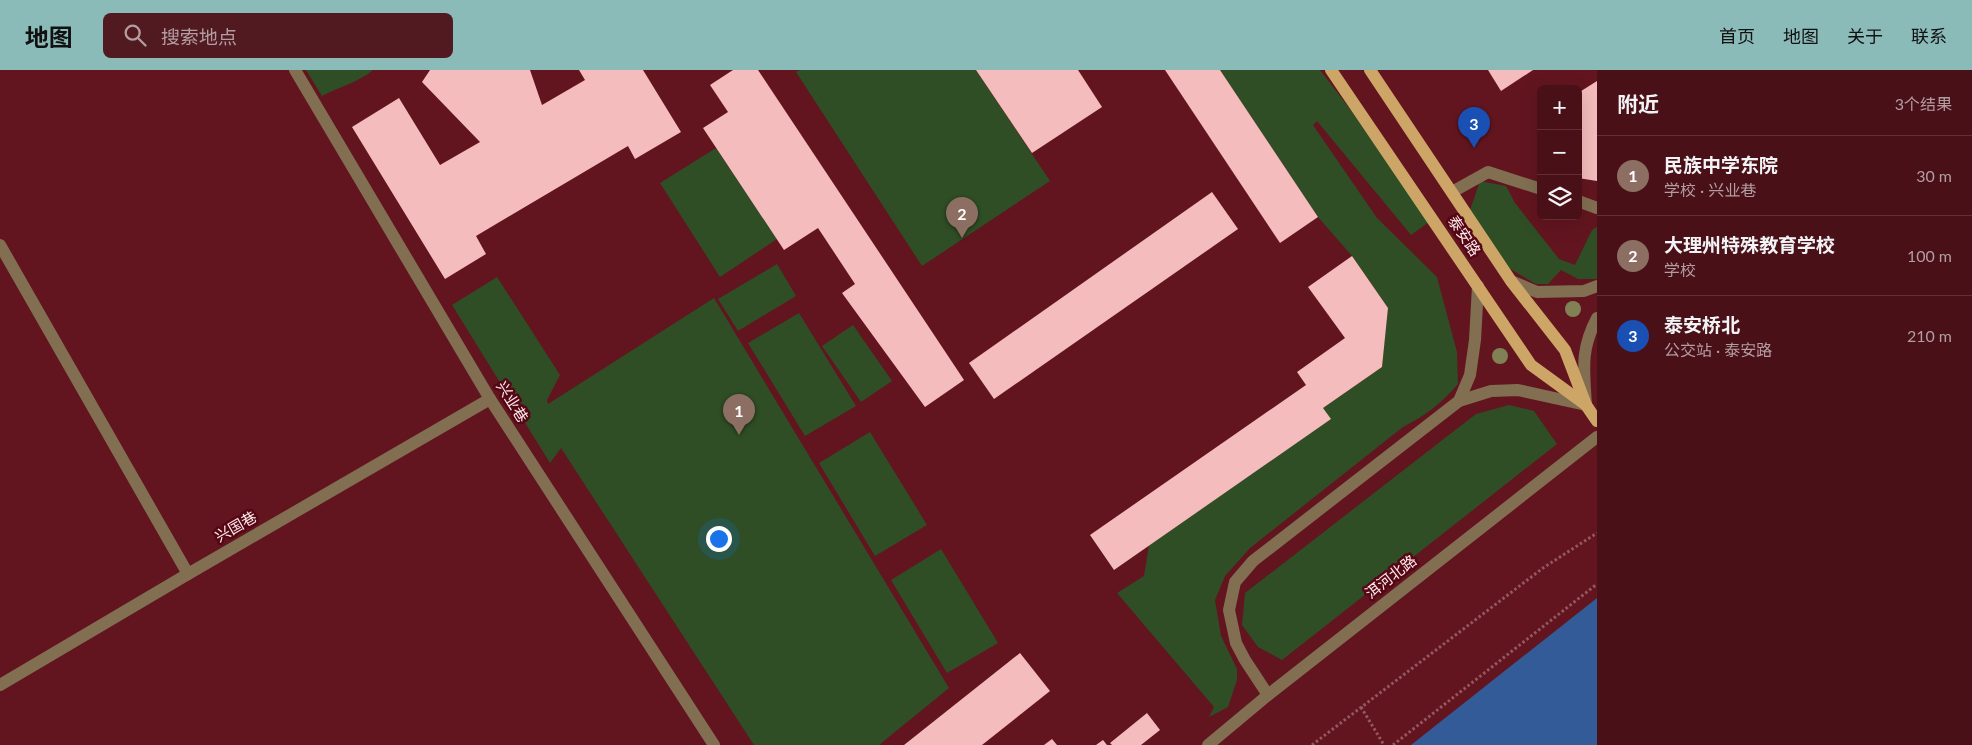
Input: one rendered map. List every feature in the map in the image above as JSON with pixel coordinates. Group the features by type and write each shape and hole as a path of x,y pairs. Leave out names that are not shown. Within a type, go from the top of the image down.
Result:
{"main road":[{"name":"泰安路","path":"1331,70 1531,365 1586,405"},
{"name":"泰安路","path":"1370,70 1511,281 1565,350 1586,405 1597,421"}],"street":[{"name":"兴业巷","path":"294,70 490,399 714,745"},
{"path":"1452,192 1488,172 1537,188"},
{"path":"1582,203 1597,208"},
{"path":"0,245 188,574"},
{"path":"1511,281 1538,292 1584,291 1597,286"},
{"path":"1459,401 1470,375 1475,340 1478,286"},
{"path":"1268,694 1236,643 1230,610 1235,582 1253,561 1459,401 1491,391 1518,390 1586,405 1583,368 1586,341 1597,318"},
{"name":"兴国巷","path":"0,685 490,399"},
{"name":"洱河北路","path":"1208,745 1268,694 1597,437"}],"path":[{"path":"1312,745 1543,568 1597,533"},
{"path":"1393,745 1597,584"},
{"path":"1361,707 1384,745"}],"green space":[{"path":"306,70 373,70 355,81 322,96"},
{"path":"800,70 976,70 1050,181 922,266 796,72"},
{"path":"1220,70 1320,70 1350,109 1429,222 1411,235 1317,121 1313,125 1377,218 1437,277 1457,352 1458,384 1433,408 1403,427 1250,548 1225,576 1215,600 1221,636 1237,669 1237,680 1228,707 1209,717 1214,707 1117,593 1144,576 1149,545 1330,419 1323,408 1382,367 1388,308 1352,256 1318,217"},
{"path":"716,148 777,239 720,277 660,183"},
{"path":"1480,181 1506,186 1515,203 1559,259 1575,265 1592,230 1597,227 1597,279 1578,279 1561,270 1548,284 1536,284 1507,267 1470,210"},
{"path":"777,264 796,296 738,331 718,299"},
{"path":"497,277 560,375 547,400 548,404 714,298 949,688 879,745 754,745 561,448 550,463 452,305"},
{"path":"799,313 856,406 805,436 748,343"},
{"path":"853,325 892,381 861,402 822,346"},
{"path":"1509,405 1534,411 1557,444 1282,660 1258,647 1242,625 1245,593 1476,414"},
{"path":"870,432 927,525 875,556 819,463"},
{"path":"941,549 998,643 947,673 891,580"}],"water":[{"path":"1597,598 1597,745 1411,745"}],"building":[{"path":"430,70 530,70 542,105 585,80 579,70 643,70 681,132 635,159 628,146 476,236 486,254 445,279 352,127 399,98 440,165 480,142 422,82"},
{"path":"733,70 758,70 964,380 925,407 842,293 855,284 818,228 784,250 703,128 728,112 710,85"},
{"path":"976,70 1078,70 1102,107 1032,153"},
{"path":"1165,70 1220,70 1318,217 1280,243"},
{"path":"1488,70 1533,70 1501,91"},
{"path":"1597,81 1597,181 1582,179 1582,90"},
{"path":"1212,192 1238,229 994,399 969,363"},
{"path":"1352,256 1388,308 1382,367 1323,408 1331,419 1114,570 1090,535 1306,385 1297,372 1345,338 1308,287"},
{"path":"1020,653 1050,691 982,745 904,745"},
{"path":"1147,713 1160,730 1141,745 1112,745 1110,743"},
{"path":"1052,739 1057,745 1044,745"},
{"path":"1103,740 1107,745 1096,745"}],"place":[{"name":"泰安桥北","path":"1474,148"},
{"name":"大理州特殊教育学校","path":"962,238"},
{"name":"民族中学东院","path":"739,435"}]}
